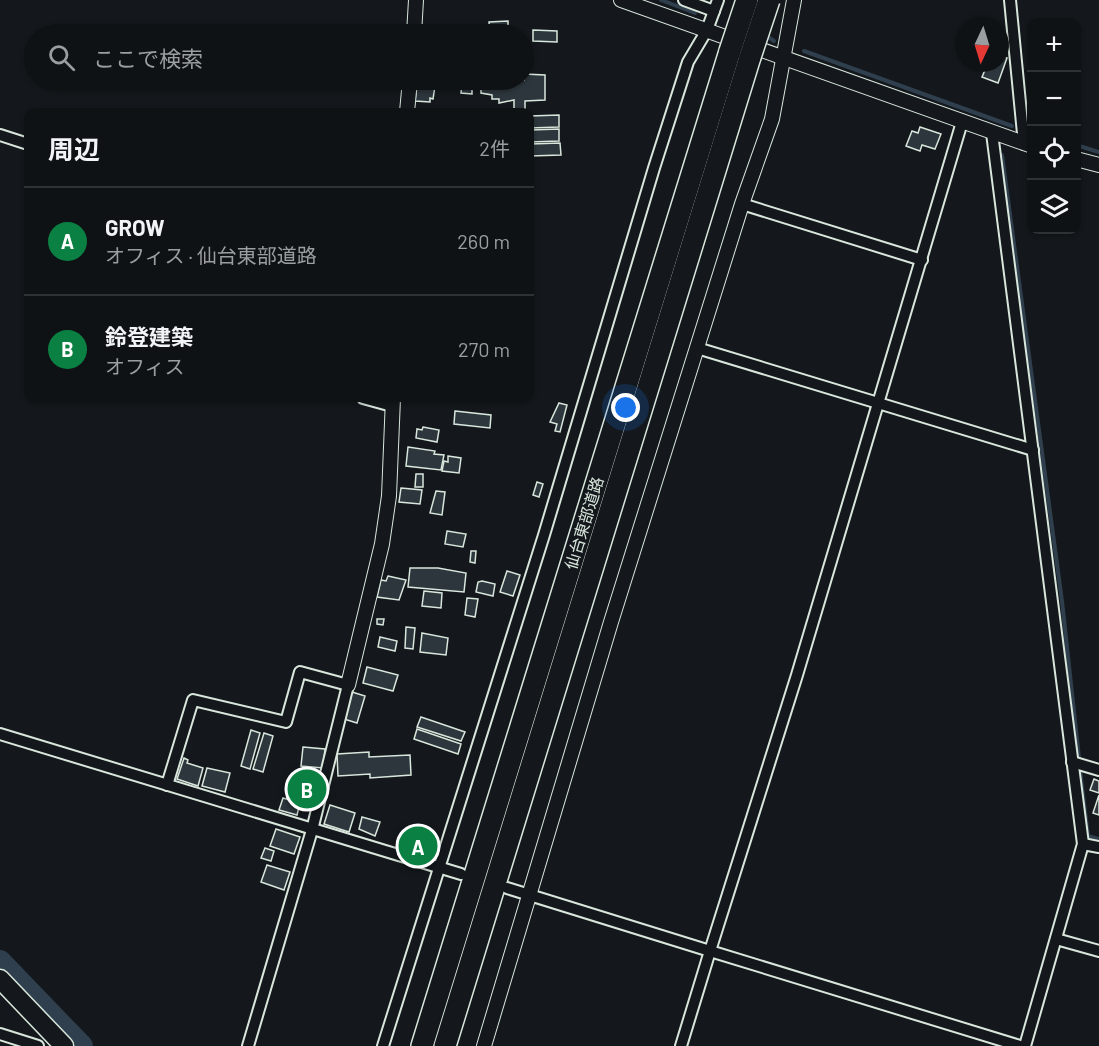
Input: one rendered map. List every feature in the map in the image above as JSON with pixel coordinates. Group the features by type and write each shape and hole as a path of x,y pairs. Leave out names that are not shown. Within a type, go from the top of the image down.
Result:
{"highway":[{"name":"仙台東部道路","path":"445,1046 740,54 747,0"},
{"name":"仙台東部道路","path":"422,1046 740,54 769,0"}],"main road":[{"path":"0,979 50,1044"}],"street":[{"path":"415,24 416,0"},
{"path":"621,0 1027,145"},
{"path":"383,1046 541,546 657,158 688,62 707,30 716,5 684,0"},
{"path":"484,1046 697,348 742,204 772,119 794,0"},
{"path":"1010,0 1027,137"},
{"path":"407,108 409,90"},
{"path":"681,1046 879,403 962,122"},
{"path":"992,133 1083,844 1025,1046"},
{"path":"0,135 24,143"},
{"path":"1081,160 1099,165"},
{"path":"742,204 922,260"},
{"path":"697,348 1033,450"},
{"path":"248,1046 312,830 382,544 389,496 392,402"},
{"path":"167,785 194,700 286,722 300,672 348,685"},
{"path":"0,734 461,874"},
{"path":"1072,762 1099,770"},
{"path":"1083,844 1099,847"},
{"path":"507,888 1020,1046"},
{"path":"1056,939 1099,951"},
{"path":"0,1034 50,1044"}],"building":[{"path":"508,21 508,24 489,24 489,22"},
{"path":"534,30 557,31 557,42 534,41"},
{"path":"984,72 1002,72 998,83 982,77"},
{"path":"534,74 545,75 545,100 525,101 525,108 514,108 514,100 499,103 499,99 492,99 492,95 481,93 481,90 534,90"},
{"path":"416,90 434,90 430,102 415,101"},
{"path":"461,90 472,90 472,94 461,93"},
{"path":"559,115 559,127 534,128 534,116"},
{"path":"920,127 941,134 935,149 922,145 920,151 906,146 912,131 918,133"},
{"path":"559,129 559,141 534,142 534,130"},
{"path":"560,143 561,155 534,156 534,144"},
{"path":"559,403 567,405 560,432 555,431 557,424 550,422"},
{"path":"455,411 491,415 490,428 454,424"},
{"path":"423,427 439,430 437,442 416,438 417,429 422,430"},
{"path":"408,447 435,451 434,454 444,455 441,470 406,466"},
{"path":"448,456 461,458 459,473 442,471 444,461 448,462"},
{"path":"416,474 423,474 423,487 415,487"},
{"path":"537,482 543,484 539,497 533,495"},
{"path":"401,488 422,490 420,504 399,502"},
{"path":"436,491 445,492 442,515 430,513"},
{"path":"447,531 466,534 463,547 445,544"},
{"path":"471,551 476,551 475,563 470,562"},
{"path":"410,568 438,568 466,573 464,592 408,587"},
{"path":"507,571 520,575 513,596 500,592"},
{"path":"388,576 406,580 399,600 377,597 381,580 386,581"},
{"path":"478,582 495,584 493,596 476,592"},
{"path":"424,591 442,593 441,608 422,606"},
{"path":"467,598 478,599 475,617 465,615"},
{"path":"377,619 384,619 383,625 377,624"},
{"path":"406,627 415,628 413,649 405,648"},
{"path":"422,633 448,638 446,655 420,652"},
{"path":"380,637 397,641 395,651 378,647"},
{"path":"367,667 398,675 393,691 363,683"},
{"path":"352,692 365,696 357,723 344,719"},
{"path":"421,717 465,732 461,741 417,727"},
{"path":"417,729 461,744 458,754 414,739"},
{"path":"251,730 260,733 250,769 241,766"},
{"path":"264,733 273,736 263,772 253,769"},
{"path":"303,747 325,749 323,768 301,766"},
{"path":"369,752 369,757 410,755 411,775 370,778 370,774 338,776 337,754"},
{"path":"184,758 188,760 187,763 203,768 198,786 177,779"},
{"path":"207,768 230,773 225,792 202,786"},
{"path":"1094,779 1099,781 1099,793 1090,790"},
{"path":"301,781 316,785 312,798 298,794"},
{"path":"1099,795 1099,815 1093,813"},
{"path":"283,798 300,803 297,815 279,810"},
{"path":"330,805 355,813 349,832 324,824"},
{"path":"362,817 380,822 375,836 359,829"},
{"path":"276,829 300,837 294,854 270,846"},
{"path":"408,838 429,844 425,856 404,850"},
{"path":"265,848 274,851 271,861 261,858"},
{"path":"267,865 290,872 284,890 261,882"}],"waterway":[{"path":"661,0 695,13"},
{"path":"768,37 774,41"},
{"path":"804,51 1012,126"},
{"path":"1081,147 1099,152"},
{"path":"1002,155 1062,601 1079,758"},
{"path":"1080,770 1088,836 1099,839"},
{"path":"0,961 82,1046"}],"place":[{"name":"鈴登建築","path":"307,789"},
{"name":"GROW","path":"418,846"}]}
